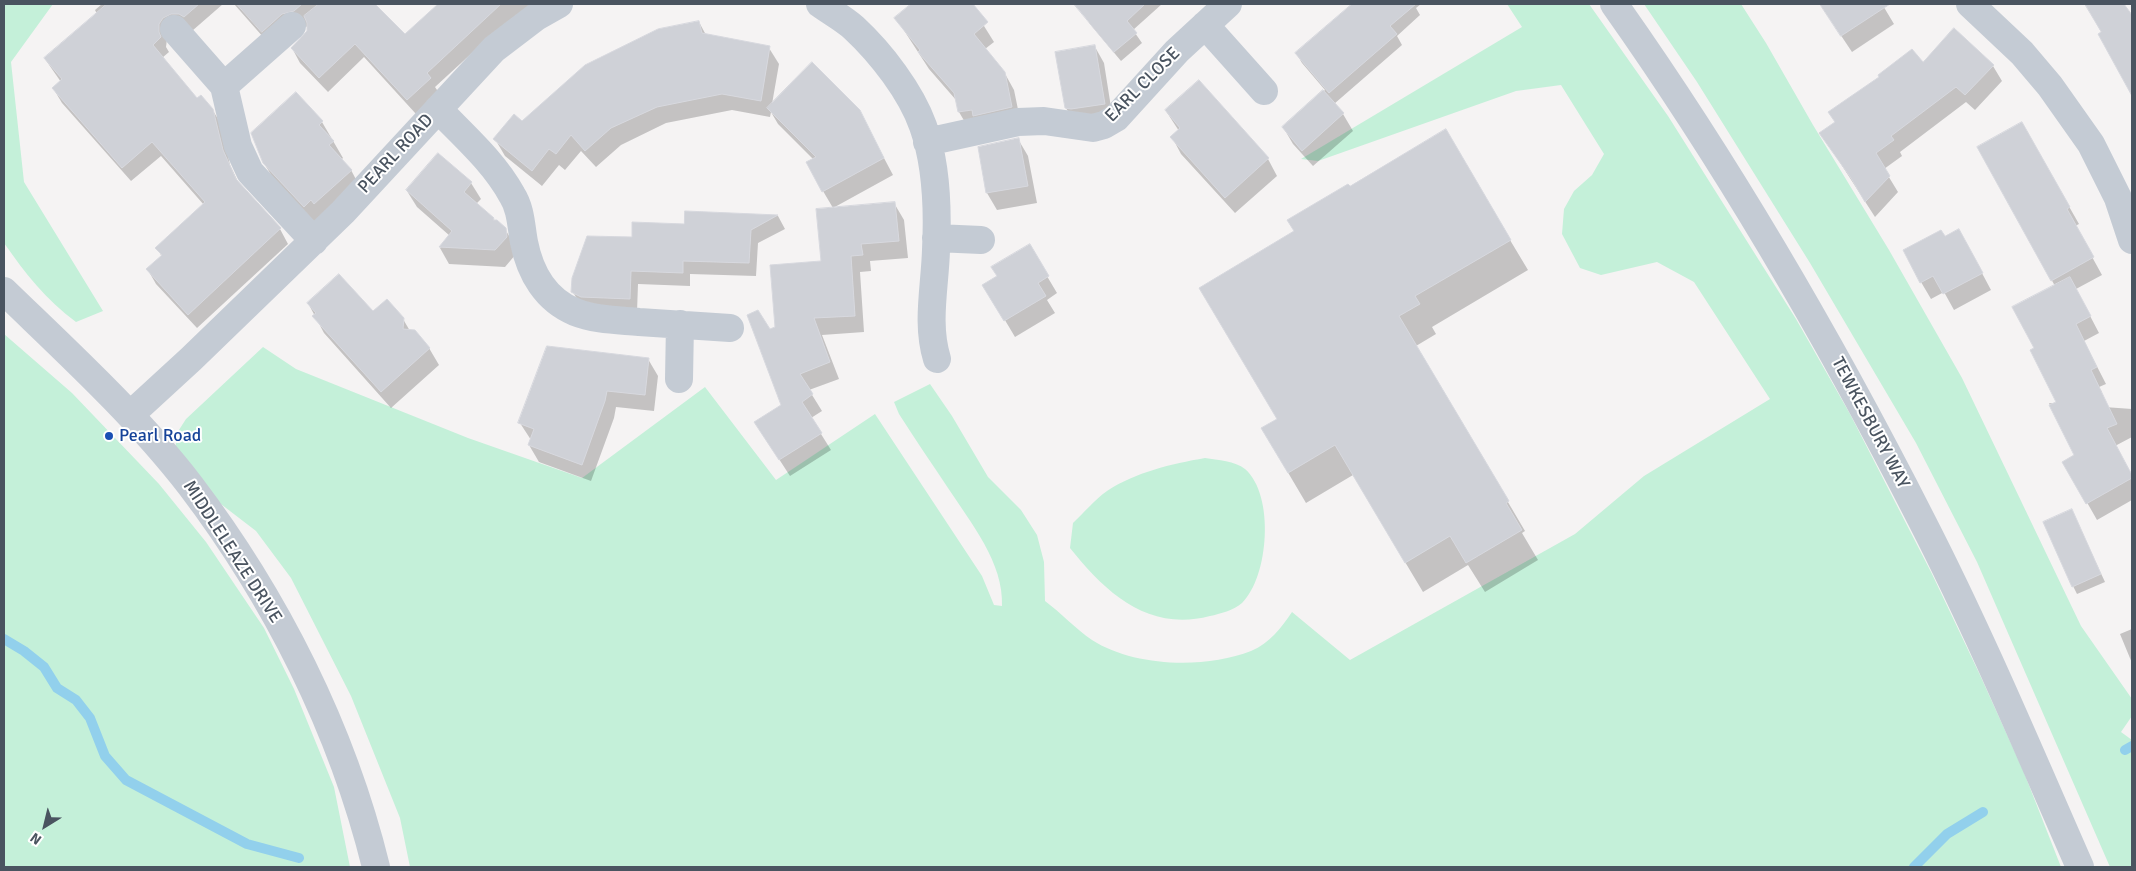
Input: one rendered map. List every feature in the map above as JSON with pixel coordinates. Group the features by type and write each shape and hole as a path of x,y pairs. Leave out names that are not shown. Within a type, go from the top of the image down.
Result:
{"street":[{"name":"PEARL ROAD","path":"130,415 314,241 494,49 524,26 559,4"},
{"path":"820,4 853,27 882,57 904,90 919,119 927,142 932,162 936,196 936,238 931,329 932,344 937,359"},
{"name":"EARL CLOSE","path":"927,142 1018,122 1044,121 1093,128 1104,125 1122,112 1178,51 1228,4"},
{"name":"TEWKESBURY WAY","path":"1614,4 1668,82 1739,194 1832,353 1875,432 1957,592 2080,867"},
{"path":"1970,4 2022,53 2050,86 2090,144 2118,198 2132,240"},
{"path":"1205,25 1264,91"},
{"path":"224,86 292,26"},
{"path":"174,30 224,86 238,146 250,172 314,241"},
{"path":"438,110 492,166 513,196 519,211 528,258 535,276 551,297 567,308 589,316 606,319 730,328"},
{"path":"936,238 981,240"},
{"name":"MIDDLELEAZE DRIVE","path":"4,291 130,415 189,484 239,555 282,627 307,676 338,750 371,845 376,867"},
{"path":"679,379 680,324"}],"green space":[{"path":"4,4 53,4 11,62 24,182 103,311 76,322 55,305 37,286 4,243"},
{"path":"1507,4 1589,4 1668,116 1796,319 1850,414 1932,574 1980,675 2023,770 2061,867 410,867 400,818 351,696 291,578 256,531 200,488 175,452 177,433 186,419 263,347 296,369 468,438 582,478 705,387 776,480 875,414 982,576 994,605 1002,606 998,574 992,559 976,529 899,414 894,402 930,384 952,416 988,477 1021,510 1037,535 1044,562 1045,601 1092,640 1128,656 1149,660 1192,663 1213,661 1233,657 1258,648 1284,624 1292,612 1350,660 1575,534 1644,476 1770,399 1694,282 1657,262 1601,275 1580,268 1562,234 1564,209 1574,191 1592,175 1604,154 1561,85 1516,91 1318,161 1301,159 1522,27"},
{"path":"1644,4 1741,4 1889,250 1962,378 2081,626 2132,699 2132,716 2121,732 2132,740 2132,867 2110,867 1977,562 1916,443 1810,263 1697,82"},
{"path":"4,334 72,393 159,484 206,542 264,628 294,689 334,787 350,867 4,867"},
{"path":"1205,458 1226,461 1241,466 1255,481 1261,497 1265,536 1263,556 1258,575 1251,591 1242,603 1227,611 1188,620 1167,618 1148,613 1130,605 1114,594 1098,580 1070,548 1073,523 1098,498 1118,484 1154,470"}],"building":[{"path":"107,4 199,4 184,17 179,14 171,14 163,18 159,24 161,37 153,45 197,98 201,95 213,109 223,150 236,179 281,228 188,315 146,269 162,255 155,248 205,202 152,142 122,168 52,88 62,79 44,58"},
{"path":"237,4 302,4 294,11 282,14 262,32"},
{"path":"319,4 375,4 405,34 438,4 501,4 427,73 431,78 407,100 355,44 319,78 291,48 307,31 307,23 304,16"},
{"path":"911,4 973,4 988,22 974,34 1005,72 1012,107 973,116 972,110 958,112 954,93 918,52 920,50 894,18"},
{"path":"1074,4 1145,4 1127,21 1137,33 1114,52"},
{"path":"1352,4 1416,4 1390,26 1397,34 1329,93 1295,53"},
{"path":"1820,4 1890,4 1841,36"},
{"path":"2085,4 2124,4 2132,15 2132,96 2098,34 2101,32"},
{"path":"699,21 702,33 770,46 761,101 722,94 657,107 611,128 585,151 571,135 556,154 549,149 532,171 493,139 514,114 522,121 585,65 658,29"},
{"path":"1954,28 1994,65 1965,95 1956,87 1891,136 1894,140 1876,153 1890,176 1865,202 1851,178 1819,133 1835,122 1828,112 1879,77 1878,75 1912,49 1923,62"},
{"path":"1095,45 1105,104 1071,109 1065,108 1055,52"},
{"path":"812,62 860,110 884,158 822,192 806,162 816,157 767,108"},
{"path":"1199,80 1269,158 1225,198 1170,137 1180,128 1165,110"},
{"path":"1323,90 1344,113 1302,151 1282,127"},
{"path":"296,92 323,121 319,125 334,141 329,145 352,170 314,204 311,200 304,207 263,163 251,133"},
{"path":"2022,122 2070,207 2067,209 2094,257 2051,281 1977,147"},
{"path":"1446,129 1511,240 1415,296 1420,304 1399,316 1509,501 1506,503 1522,530 1466,563 1450,536 1405,563 1335,445 1288,473 1261,428 1277,419 1199,288 1294,231 1287,220 1348,184 1350,186"},
{"path":"1019,138 1028,186 986,193 978,147"},
{"path":"438,153 472,182 464,192 494,218 493,220 497,220 506,228 507,237 495,250 439,247 452,231 406,190"},
{"path":"895,202 899,241 861,244 863,255 851,256 855,316 814,318 830,362 800,374 813,394 802,402 822,433 779,460 754,422 781,405 747,315 758,310 770,329 775,327 770,265 821,261 816,209"},
{"path":"685,211 778,215 751,230 749,263 683,261 683,273 631,271 630,299 581,297 571,292 572,278 587,236 632,237 632,222 684,224"},
{"path":"1959,229 1983,273 1943,294 1933,276 1920,283 1903,250 1941,230 1945,236"},
{"path":"1030,244 1049,276 1038,283 1046,296 1004,321 982,285 997,276 991,267"},
{"path":"339,274 373,311 387,299 404,318 403,329 415,330 430,348 381,392 312,316 316,313 307,303"},
{"path":"2070,277 2091,316 2076,324 2097,367 2091,370 2117,424 2107,428 2132,475 2132,478 2086,504 2062,462 2074,455 2049,405 2056,402 2030,350 2034,348 2012,307"},
{"path":"547,346 649,358 645,395 607,391 582,465 528,445 534,429 518,423"},
{"path":"2072,509 2101,574 2072,587 2043,522"}],"waterway":[{"path":"4,639 24,651 44,667 57,688 76,700 90,718 105,756 126,780 247,844 299,858"},
{"path":"2125,750 2132,746"},
{"path":"1914,867 1947,834 1983,812"}],"place":[{"name":"Pearl Road","path":"109,436"}]}
